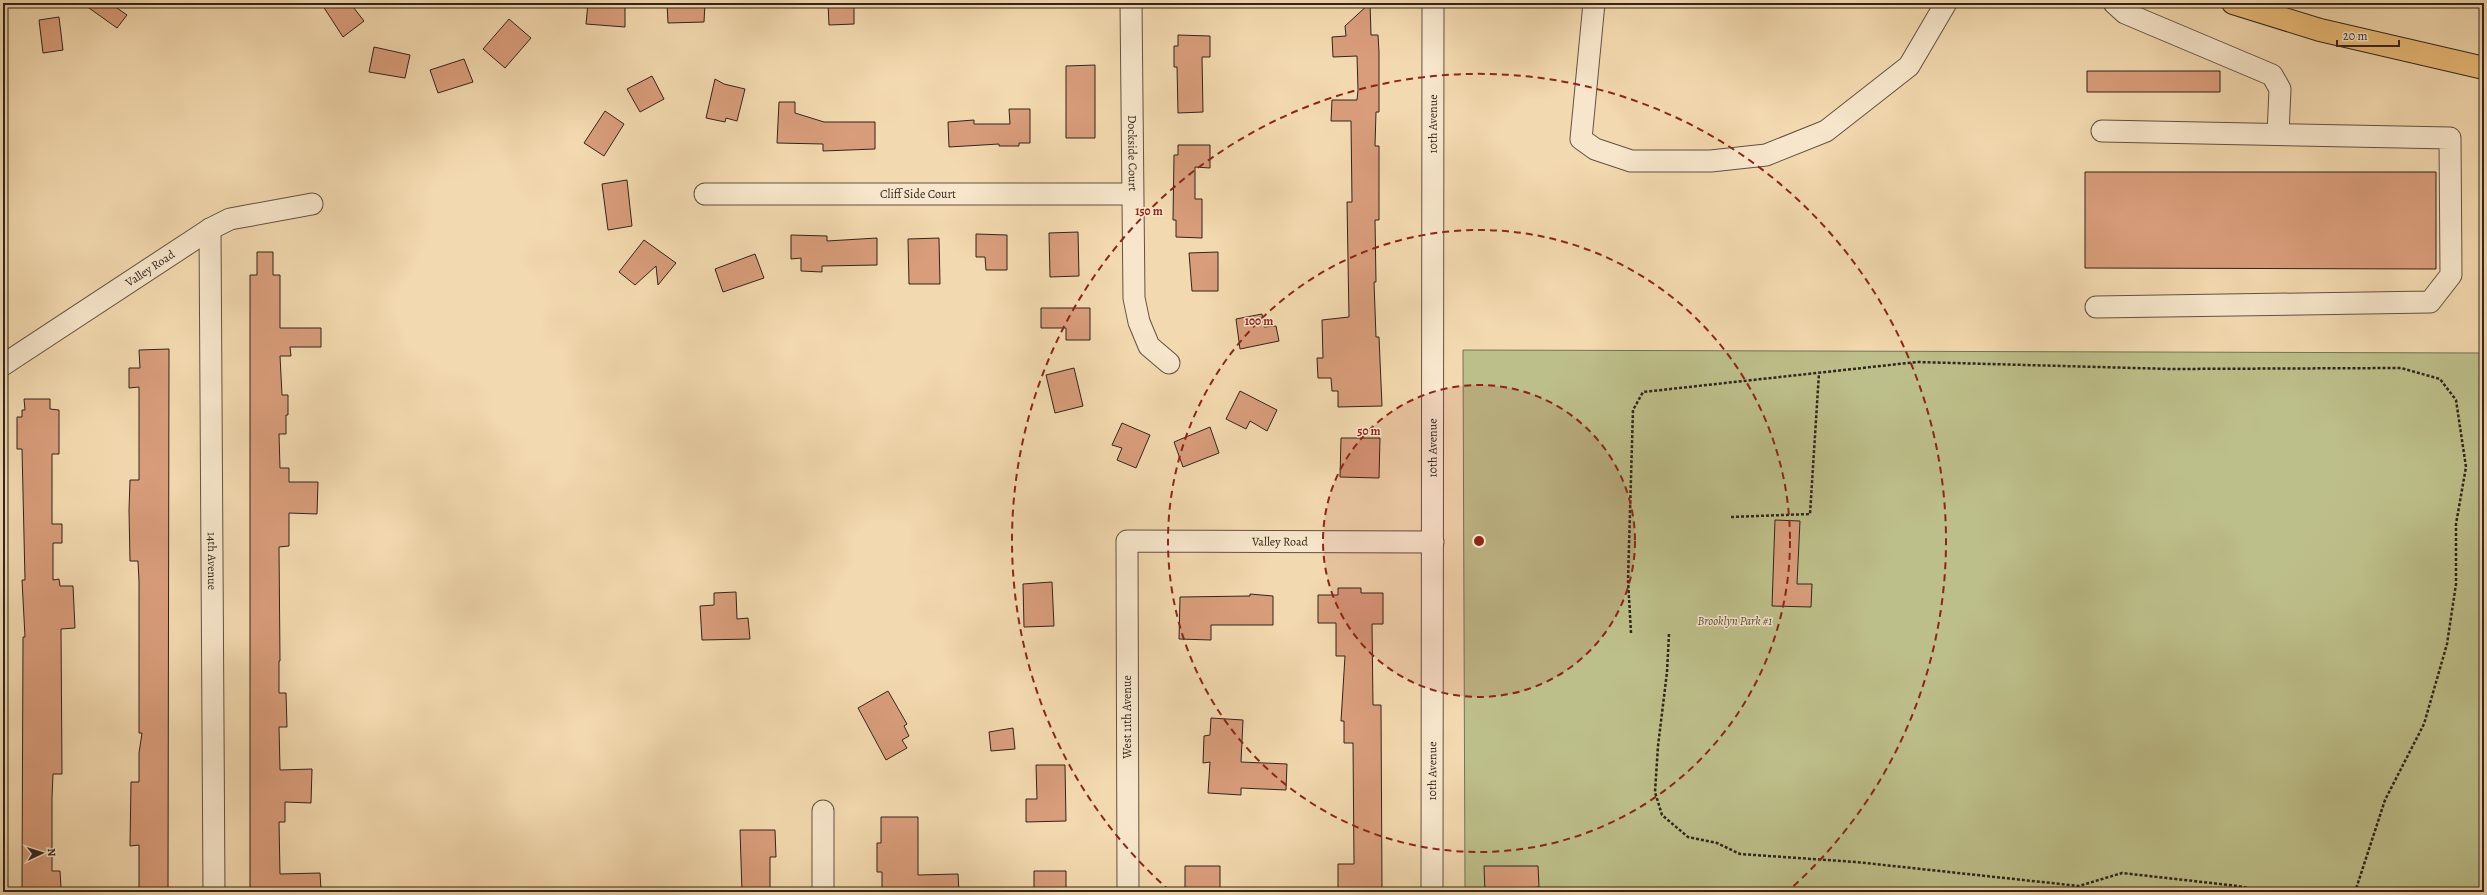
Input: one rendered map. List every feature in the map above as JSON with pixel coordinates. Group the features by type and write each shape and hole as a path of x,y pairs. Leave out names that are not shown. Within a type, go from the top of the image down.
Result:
{"main road":[{"path":"2233,3 2320,30 2484,68"}],"street":[{"name":"Dockside Court","path":"1131,3 1134,298 1139,322 1149,346 1169,363"},
{"name":"10th Avenue","path":"1432,892 1433,3"},
{"path":"1594,3 1581,139 1595,149 1631,161 1711,162 1766,155 1826,130 1909,66 1946,3"},
{"path":"2114,3 2125,13 2272,75 2280,89 2278,134"},
{"path":"2096,307 2430,302 2451,275 2450,138 2102,131"},
{"name":"Cliff Side Court","path":"705,194 1132,194"},
{"name":"Valley Road","path":"3,365 210,230 230,219 312,204"},
{"name":"14th Avenue","path":"210,230 214,892"},
{"name":"Valley Road","path":"1127,542 1433,542"},
{"name":"West 11th Avenue","path":"1127,542 1128,892"},
{"path":"823,811 823,892"}],"path":[{"path":"1631,633 1628,580 1633,410 1643,392 1917,362 2171,369 2401,368 2440,379 2456,400 2466,467 2456,524 2456,584 2447,644 2424,724 2385,800 2355,892"},
{"path":"1731,517 1810,514 1819,373"},
{"path":"1669,634 1667,672 1658,746 1655,792 1662,815 1688,837 1717,843 1740,854 1856,862 2079,886 2122,873 2238,886 2268,892"}],"green space":[{"name":"Brooklyn Park #1","path":"1463,350 2484,353 2484,892 1465,892"}],"building":[{"path":"82,3 110,3 127,15 117,28"},
{"path":"321,3 350,3 364,21 343,37"},
{"path":"588,3 625,3 625,27 586,24"},
{"path":"667,3 705,3 704,22 668,23"},
{"path":"828,3 854,3 854,24 829,25"},
{"path":"1370,3 1371,35 1378,35 1379,52 1379,112 1376,112 1375,146 1379,146 1379,220 1375,220 1376,282 1374,282 1376,337 1379,337 1382,406 1338,407 1338,391 1332,391 1331,378 1318,378 1317,358 1323,358 1322,320 1349,317 1347,202 1352,202 1351,121 1331,121 1332,100 1357,100 1358,90 1357,56 1333,57 1332,37 1346,36 1345,26"},
{"path":"59,17 63,50 43,53 39,20"},
{"path":"509,19 531,38 505,68 483,49"},
{"path":"1178,35 1210,36 1210,57 1202,57 1203,112 1178,113 1177,67 1174,67 1174,46 1178,46"},
{"path":"374,47 410,55 405,78 369,72"},
{"path":"464,59 473,82 438,93 430,70"},
{"path":"1095,65 1095,138 1066,138 1066,66"},
{"path":"2087,71 2220,71 2220,92 2087,92"},
{"path":"652,76 664,99 640,112 627,89"},
{"path":"715,79 724,84 745,89 737,121 726,118 725,122 706,118"},
{"path":"779,102 795,102 795,113 824,122 875,122 875,149 823,151 823,144 777,143"},
{"path":"1009,109 1030,109 1030,143 1019,143 1019,146 999,146 999,144 949,147 948,122 974,120 974,124 1010,124"},
{"path":"605,111 624,124 604,156 584,143"},
{"path":"1178,145 1210,145 1210,168 1195,167 1195,199 1202,199 1202,238 1176,237 1176,220 1173,220 1174,155 1178,155"},
{"path":"2085,172 2436,172 2436,269 2085,268"},
{"path":"627,180 632,226 608,230 602,184"},
{"path":"1078,232 1079,276 1050,277 1049,233"},
{"path":"976,234 1007,235 1007,270 986,270 985,257 976,257"},
{"path":"791,235 827,236 827,241 877,238 877,265 822,266 822,272 801,271 801,258 791,259"},
{"path":"939,238 940,284 909,284 908,239"},
{"path":"644,240 676,263 658,285 656,266 635,285 619,272"},
{"path":"257,252 273,252 273,275 280,275 280,328 321,328 321,347 290,347 291,356 280,356 282,395 288,395 288,415 286,415 286,434 279,434 280,468 289,468 289,482 318,482 317,514 289,513 289,546 279,547 279,693 286,693 287,727 279,727 280,770 312,769 311,803 285,802 285,822 279,822 280,874 320,873 321,890 250,891 250,275 257,275"},
{"path":"1218,252 1218,291 1192,291 1189,253"},
{"path":"755,254 764,278 723,292 715,269"},
{"path":"1041,308 1090,308 1090,340 1066,340 1066,328 1041,328"},
{"path":"1262,314 1264,327 1276,326 1279,341 1240,349 1236,319"},
{"path":"169,349 168,892 139,892 139,845 130,846 131,782 139,782 139,753 142,733 139,733 139,581 138,561 130,561 129,510 130,480 139,480 139,387 129,388 129,368 140,368 139,350"},
{"path":"1074,368 1083,406 1055,413 1046,375"},
{"path":"1240,391 1277,410 1267,431 1250,421 1246,429 1226,419"},
{"path":"24,399 50,399 50,409 59,410 59,454 52,454 52,524 62,524 62,543 53,543 53,580 59,579 60,586 73,586 75,628 61,629 62,774 53,774 52,798 52,871 60,871 61,888 51,888 51,892 22,892 23,637 25,637 22,580 25,580 22,449 17,449 17,417 22,417 22,410 25,410"},
{"path":"1122,423 1150,435 1136,468 1117,460 1122,448 1112,445"},
{"path":"1210,427 1219,453 1183,467 1174,442"},
{"path":"1341,438 1380,438 1379,478 1340,477"},
{"path":"1775,520 1800,521 1797,584 1812,584 1811,607 1772,606"},
{"path":"1052,582 1054,626 1024,627 1023,584"},
{"path":"1338,588 1361,588 1361,593 1383,593 1383,624 1372,624 1373,705 1381,705 1382,890 1367,892 1340,892 1338,890 1338,864 1354,864 1353,743 1344,743 1344,721 1341,721 1345,656 1336,656 1336,623 1318,623 1318,595 1338,595"},
{"path":"736,592 737,619 748,618 750,639 702,640 700,606 714,605 714,593"},
{"path":"1250,594 1273,596 1273,625 1211,625 1211,640 1179,639 1180,597 1250,596"},
{"path":"888,691 907,724 904,726 909,736 902,740 907,748 886,760 858,708"},
{"path":"1211,718 1243,720 1241,762 1287,764 1286,790 1241,788 1241,795 1208,793 1210,762 1203,763 1204,736 1210,735"},
{"path":"1013,728 1015,749 991,751 989,732"},
{"path":"1036,765 1065,765 1066,821 1026,822 1026,799 1037,799"},
{"path":"881,817 918,817 918,875 958,874 959,892 882,890 882,872 877,872 877,843 881,843"},
{"path":"740,830 775,830 776,857 770,857 770,892 742,892"},
{"path":"1185,866 1220,866 1220,892 1185,892"},
{"path":"1484,866 1538,866 1539,887 1529,888 1529,891 1523,892 1485,892"},
{"path":"1034,871 1066,871 1066,892 1034,892"}]}
